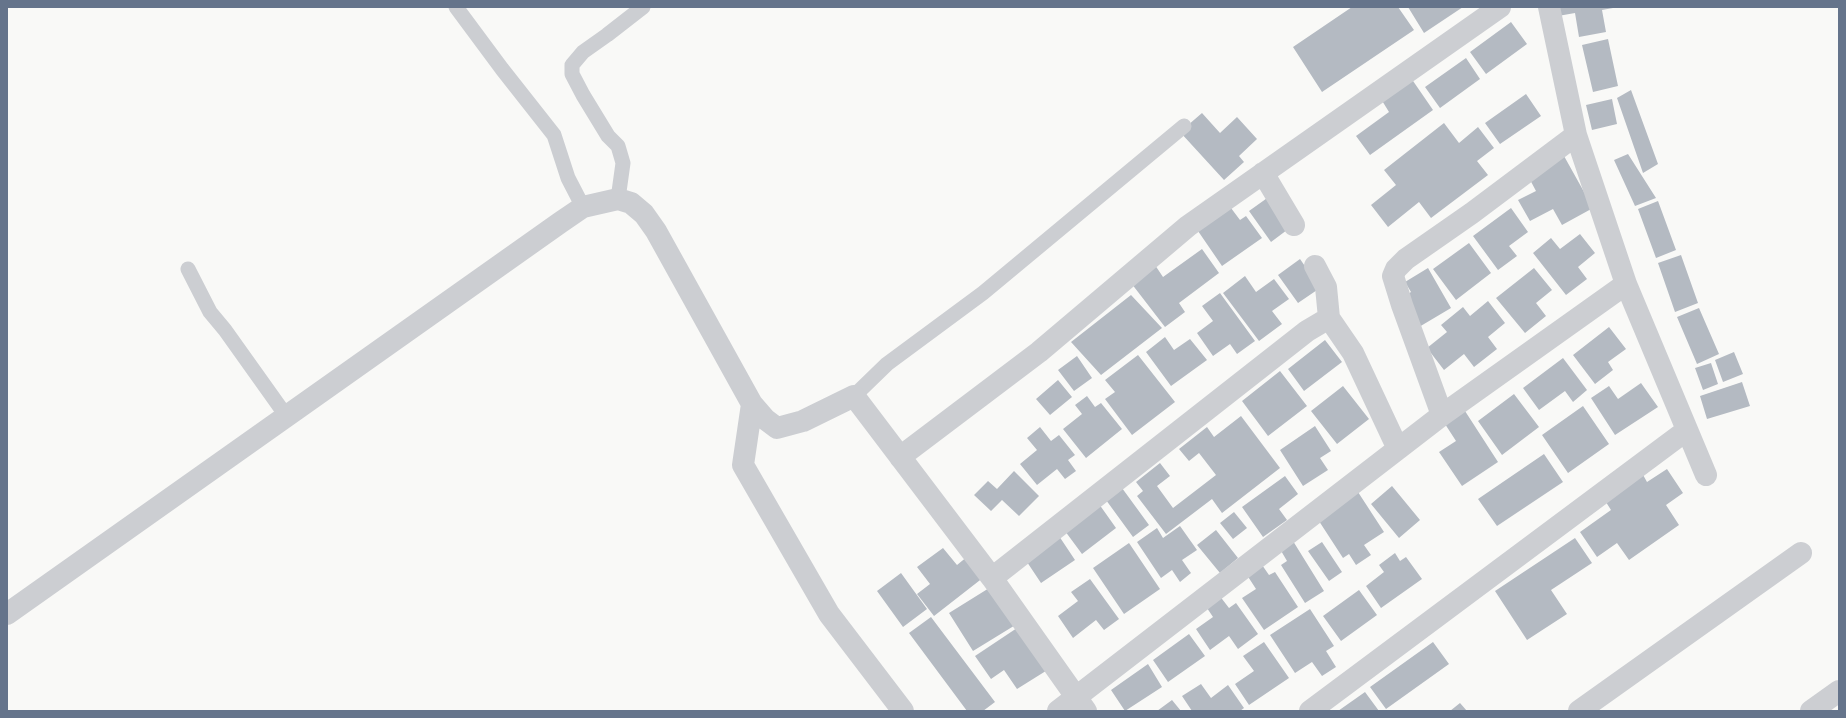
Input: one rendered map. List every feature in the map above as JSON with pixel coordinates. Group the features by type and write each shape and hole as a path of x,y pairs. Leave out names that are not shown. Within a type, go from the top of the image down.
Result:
{"street":[{"path":"900,457 1039,352 1188,226 1500,7"},
{"path":"1549,7 1576,135 1626,284 1706,475"},
{"path":"1442,415 1402,306 1393,276 1396,268 1410,256 1472,213 1576,135"},
{"path":"1263,173 1294,225"},
{"path":"7,614 583,207 618,199 631,203 644,214 656,231 752,404 765,419 777,428 803,421 854,396 992,578 1081,704"},
{"path":"1315,266 1326,287 1329,318 1353,353 1398,449"},
{"path":"1058,711 1081,704 1442,415 1626,284"},
{"path":"992,578 1307,331 1329,318"},
{"path":"752,404 743,465 829,614 903,711"},
{"path":"1310,711 1687,430"},
{"path":"1579,711 1801,553"},
{"path":"1811,711 1839,691"}],"lane":[{"path":"456,7 554,135 568,178 583,207"},
{"path":"618,199 622,163 618,146 608,136 583,95 572,74 572,65 582,52 643,7"},
{"path":"854,396 887,364 984,293 1184,126"},
{"path":"188,269 210,312 225,330 287,417"}],"building":[{"path":"1352,7 1398,7 1414,30 1322,92 1293,47"},
{"path":"1408,7 1463,7 1424,33"},
{"path":"1556,7 1613,8 1602,10 1606,32 1579,37 1575,13 1558,16"},
{"path":"1511,22 1527,44 1486,74 1470,52"},
{"path":"1608,39 1618,86 1593,92 1582,45"},
{"path":"1466,58 1480,79 1440,108 1425,87"},
{"path":"1411,78 1433,110 1370,155 1356,136 1389,112 1381,99"},
{"path":"1631,90 1658,164 1643,173 1617,98"},
{"path":"1526,94 1541,116 1500,144 1485,123"},
{"path":"1612,99 1617,124 1592,130 1586,105"},
{"path":"1202,113 1220,133 1237,117 1257,139 1239,156 1244,162 1224,180 1180,132"},
{"path":"1444,123 1459,143 1478,127 1494,148 1477,161 1488,175 1431,218 1419,202 1388,227 1371,205 1396,185 1384,170"},
{"path":"1628,154 1656,198 1635,206 1614,160"},
{"path":"1564,156 1593,208 1562,225 1553,209 1530,221 1518,200 1536,191 1528,176"},
{"path":"1270,196 1291,227 1271,242 1249,211"},
{"path":"1658,201 1676,250 1656,258 1638,209"},
{"path":"1231,208 1240,220 1246,216 1262,238 1222,266 1198,231"},
{"path":"1511,208 1528,232 1509,246 1517,256 1498,270 1473,236"},
{"path":"1580,234 1595,253 1578,267 1587,279 1566,295 1533,253 1551,238 1560,249"},
{"path":"1469,243 1491,273 1456,300 1433,269"},
{"path":"1202,249 1219,273 1179,303 1185,312 1165,327 1128,279 1153,262 1163,277"},
{"path":"1681,255 1698,303 1675,312 1658,263"},
{"path":"1300,259 1320,288 1298,303 1278,275"},
{"path":"1428,268 1451,308 1419,327 1402,298 1411,292 1405,282"},
{"path":"1534,268 1552,290 1536,303 1546,316 1525,333 1496,298"},
{"path":"1245,276 1256,292 1274,279 1289,299 1272,311 1282,324 1259,341 1223,293"},
{"path":"1220,293 1255,341 1237,354 1230,344 1213,356 1197,333 1213,321 1202,306"},
{"path":"1131,295 1162,328 1101,375 1071,342"},
{"path":"1488,301 1505,323 1488,337 1497,349 1474,367 1464,354 1444,370 1427,348 1447,332 1441,325 1463,307 1470,316"},
{"path":"1699,308 1719,354 1697,364 1677,317"},
{"path":"1609,327 1626,349 1608,362 1613,370 1595,384 1573,355"},
{"path":"1165,337 1174,350 1190,339 1207,360 1171,386 1146,352"},
{"path":"1325,340 1342,362 1304,391 1288,369"},
{"path":"1734,352 1743,374 1723,382 1715,360"},
{"path":"1138,355 1175,402 1132,435 1105,399 1115,392 1105,380"},
{"path":"1077,356 1092,378 1074,391 1058,370"},
{"path":"1563,358 1587,390 1573,402 1565,391 1539,410 1523,388"},
{"path":"1711,363 1718,384 1703,390 1695,368"},
{"path":"1280,371 1307,406 1268,436 1242,401"},
{"path":"1058,380 1072,397 1050,415 1036,399"},
{"path":"1742,382 1750,406 1707,419 1700,396"},
{"path":"1641,383 1658,407 1615,435 1591,398 1609,386 1618,399"},
{"path":"1343,386 1369,419 1337,444 1311,411"},
{"path":"1514,394 1539,427 1502,455 1478,421"},
{"path":"1087,396 1095,407 1101,403 1122,429 1086,458 1063,429 1082,414 1075,405"},
{"path":"1583,406 1609,444 1568,473 1542,435"},
{"path":"1465,411 1498,462 1462,486 1439,452 1456,441 1445,424"},
{"path":"1241,416 1280,468 1222,513 1212,499 1166,534 1137,496 1143,491 1136,482 1160,463 1170,476 1157,486 1173,508 1216,475 1199,453 1189,461 1179,449 1207,427 1214,437"},
{"path":"1315,426 1331,451 1320,458 1328,470 1303,486 1280,450"},
{"path":"1040,427 1051,441 1059,435 1075,455 1068,460 1076,471 1065,479 1057,469 1037,485 1020,464 1037,450 1027,438"},
{"path":"1544,454 1563,482 1497,526 1478,499"},
{"path":"1667,469 1683,493 1666,505 1679,525 1629,560 1617,543 1597,557 1580,532 1611,510 1604,499 1642,473 1647,482"},
{"path":"1014,471 1039,496 1019,516 1002,500 991,511 974,495 988,481 997,489"},
{"path":"1285,476 1298,494 1279,509 1287,520 1263,537 1242,507"},
{"path":"1392,486 1420,520 1399,538 1371,504"},
{"path":"1122,488 1149,525 1133,537 1106,500"},
{"path":"1358,492 1384,532 1364,545 1371,555 1356,565 1349,554 1343,558 1317,518"},
{"path":"1099,504 1116,528 1082,554 1065,531"},
{"path":"1234,512 1247,528 1233,539 1220,523"},
{"path":"1180,526 1197,550 1182,560 1191,573 1180,582 1172,570 1161,578 1137,542 1157,528 1163,538"},
{"path":"1216,530 1238,558 1220,573 1197,545"},
{"path":"1059,536 1075,560 1041,583 1025,559"},
{"path":"1575,538 1592,563 1551,590 1567,614 1527,640 1495,591"},
{"path":"1293,541 1324,591 1305,603 1281,565 1287,561 1280,549"},
{"path":"1322,542 1342,572 1329,581 1308,551"},
{"path":"1129,543 1160,589 1124,614 1093,568"},
{"path":"943,548 957,565 968,556 984,577 934,616 917,594 930,584 917,567"},
{"path":"1395,553 1400,561 1406,557 1422,579 1381,608 1366,586 1384,572 1379,565"},
{"path":"1260,562 1269,575 1275,572 1298,607 1264,630 1242,598 1256,589 1245,572"},
{"path":"901,573 927,609 903,627 877,591"},
{"path":"1090,579 1119,619 1104,630 1096,620 1073,638 1058,616 1078,601 1071,592"},
{"path":"994,585 1017,624 973,651 949,613"},
{"path":"1359,590 1377,615 1341,641 1323,616"},
{"path":"1219,595 1229,608 1236,603 1258,634 1238,649 1229,636 1210,650 1196,629 1213,617 1205,605"},
{"path":"1310,609 1334,646 1326,651 1336,667 1322,676 1312,662 1295,673 1270,635"},
{"path":"931,617 995,702 983,711 967,711 909,633"},
{"path":"1020,626 1049,669 1017,689 1004,670 991,679 975,656"},
{"path":"1189,634 1205,656 1168,682 1153,660"},
{"path":"1264,642 1289,678 1249,705 1235,684 1254,671 1243,656"},
{"path":"1433,642 1449,664 1386,709 1370,687"},
{"path":"1148,664 1162,687 1125,711 1111,690"},
{"path":"1201,684 1211,698 1228,685 1244,708 1240,711 1192,711 1182,696"},
{"path":"1365,692 1379,711 1338,711"},
{"path":"1172,700 1181,711 1157,711"},
{"path":"1460,703 1467,711 1450,711"}]}
